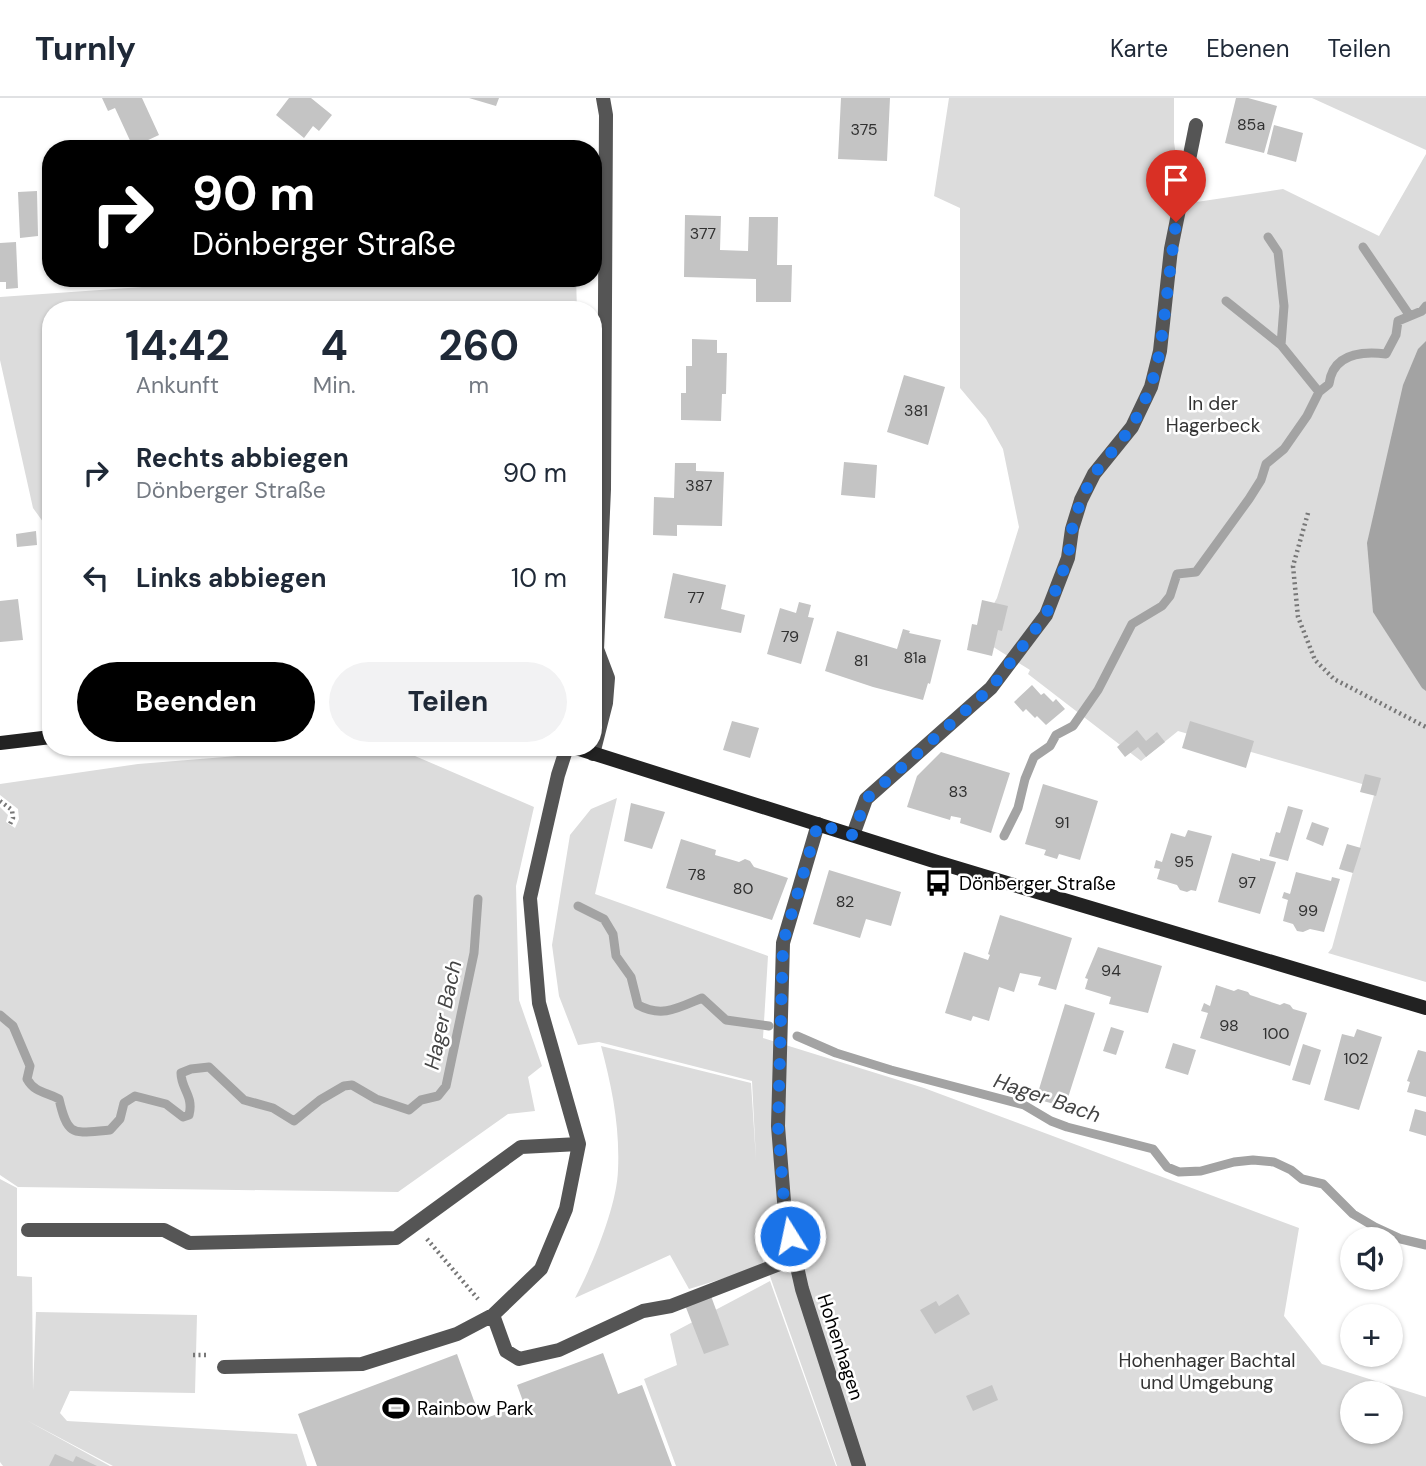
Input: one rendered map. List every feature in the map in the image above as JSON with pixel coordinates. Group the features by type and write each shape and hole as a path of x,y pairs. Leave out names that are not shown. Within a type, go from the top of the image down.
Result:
{"street":[{"path":"602,515 606,126 603,98"},
{"path":"853,835 866,799 991,688 1046,615 1068,558 1072,529 1081,500 1094,474 1132,427 1151,387 1160,351 1171,249 1196,125"},
{"path":"602,666 608,678 607,703 602,721"},
{"path":"0,743 42,738"},
{"path":"224,1367 362,1364 457,1334 493,1315 541,1269 566,1209 579,1144 539,1003 530,898 565,756"},
{"path":"599,756 1426,1008"},
{"name":"Hohenhagen","path":"818,824 783,943 778,1126 785,1214 802,1289 859,1466"},
{"path":"29,1230 164,1230 189,1243 396,1238 521,1147 579,1144"},
{"path":"493,1315 506,1351 519,1359 559,1350 643,1311 671,1306 795,1258"}],"path":[{"path":"1308,513 1293,566 1298,617 1315,660 1334,679 1426,727"},
{"path":"0,801 12,810 13,818 10,824"},
{"path":"437,1251 462,1281"}],"green space":[{"name":"In der Hagerbeck","path":"949,98 1174,98 1174,142 1183,204 1283,189 1379,236 1426,154 1426,982 1328,953 1332,948 1376,788 1178,731 1141,761 1028,674 1030,670 976,636 997,598 1019,527 1003,449 986,419 960,388 960,208 934,196"},
{"path":"1312,98 1426,98 1426,150"},
{"path":"143,287 576,287 577,301 42,301 42,520 33,508 0,360 0,297"},
{"path":"236,756 415,756 534,807 516,886 519,1000 542,1066 528,1077 535,1111 508,1114 398,1192 18,1187 0,1175 0,807 8,815 6,822 15,828 19,819 18,809 0,795 0,784 138,764"},
{"name":"Hohenhager Bachtal und Umgebung","path":"617,798 595,894 768,956 763,1038 924,1088 1299,1228 1284,1316 1322,1364 1376,1381 1340,1381 1340,1444 1403,1444 1403,1390 1426,1397 1426,1466 837,1466 760,1248 764,1266 689,1289 670,1255 575,1298 603,1236 617,1185 616,1123 601,1046 751,1083 756,1160 752,1081 599,1042 578,1045 559,996 552,945 570,835 591,809"},
{"path":"0,1179 17,1188 17,1276 32,1277 33,1391 36,1312 197,1315 195,1393 70,1391 60,1413 67,1421 297,1434 307,1466 113,1466 26,1420 110,1466 3,1466 0,1462"},
{"path":"770,1281 836,1466 676,1466 644,1379 677,1365 670,1334"}],"shaded area":[{"path":"1426,341 1426,691 1373,612 1367,543 1403,385 1418,349"}],"building":[{"path":"102,98 142,98 159,135 148,140 130,140 115,108 108,111"},
{"path":"289,98 311,98 332,115 319,131 313,126 304,138 276,115"},
{"path":"469,98 499,98 496,106"},
{"path":"841,98 890,98 887,161 838,159"},
{"path":"1236,98 1248,98 1277,106 1264,153 1225,143"},
{"path":"1274,125 1303,133 1296,162 1267,154"},
{"path":"37,191 38,236 20,238 18,192"},
{"path":"685,215 721,216 720,250 748,251 749,217 778,217 777,265 792,265 791,302 756,302 756,279 684,277"},
{"path":"16,242 18,288 6,289 6,282 0,282 0,243"},
{"path":"692,339 717,340 717,353 727,353 726,394 722,394 721,421 681,420 681,393 686,393 686,366 692,366"},
{"path":"904,375 945,387 928,445 887,432"},
{"path":"844,462 877,465 875,498 841,495"},
{"path":"675,463 696,463 696,471 724,472 722,526 677,525 677,536 653,535 654,497 674,498"},
{"path":"36,531 37,545 17,547 16,534"},
{"path":"673,573 726,585 721,609 745,615 741,633 664,618"},
{"path":"18,599 23,640 0,642 0,601"},
{"path":"982,600 1008,606 1002,631 998,630 992,656 967,650 972,624 977,625"},
{"path":"799,602 811,605 808,617 814,618 801,664 767,654 780,608 796,613"},
{"path":"903,629 910,631 909,633 941,640 930,684 928,683 923,700 825,671 837,631 897,649"},
{"path":"1032,685 1041,695 1044,693 1053,702 1056,699 1065,709 1046,725 1026,709 1023,712 1014,702"},
{"path":"732,721 759,728 750,758 723,750"},
{"path":"1190,721 1254,741 1246,768 1182,748"},
{"path":"1137,730 1146,741 1157,732 1165,742 1146,757 1138,747 1125,757 1117,747"},
{"path":"941,752 1010,773 991,833 960,823 961,818 951,816 950,820 907,807 917,776"},
{"path":"1365,774 1381,778 1376,796 1360,792"},
{"path":"1043,784 1098,801 1080,860 1059,854 1057,859 1044,855 1046,850 1025,844"},
{"path":"631,803 665,812 652,849 624,841"},
{"path":"1288,806 1303,810 1288,861 1269,856 1276,832 1280,833"},
{"path":"1312,822 1329,828 1323,846 1306,839"},
{"path":"1188,830 1212,836 1196,891 1187,892 1180,890 1177,885 1157,879 1160,869 1154,868 1156,860 1162,862 1171,833 1185,837"},
{"path":"681,839 716,850 715,855 739,862 745,859 754,867 788,878 772,920 666,888"},
{"path":"1347,844 1361,848 1353,873 1339,869"},
{"path":"1232,853 1260,861 1260,858 1276,862 1260,914 1218,902"},
{"path":"829,870 901,892 891,926 866,919 860,938 813,924"},
{"path":"1296,872 1331,881 1332,877 1340,879 1324,932 1310,929 1297,931 1293,924 1283,921 1288,900 1282,898 1284,892 1290,894"},
{"path":"1000,915 1072,938 1056,990 1038,985 1041,977 1020,973 1014,992 999,987 989,1021 973,1016 971,1021 945,1013 964,952 988,960"},
{"path":"1098,947 1162,966 1148,1013 1109,1004 1111,997 1085,989 1088,979 1085,978"},
{"path":"1216,985 1248,992 1280,1005 1284,1003 1307,1013 1290,1066 1200,1038 1208,1013 1201,1011 1204,1003 1210,1006"},
{"path":"1065,1004 1095,1013 1065,1107 1036,1099"},
{"path":"1111,1027 1124,1031 1116,1055 1103,1051"},
{"path":"1357,1029 1382,1037 1359,1110 1324,1100 1342,1034 1354,1037"},
{"path":"1173,1043 1196,1050 1188,1075 1165,1068"},
{"path":"1303,1044 1321,1050 1310,1085 1292,1080"},
{"path":"1418,1050 1426,1052 1426,1097 1407,1092 1410,1082 1407,1081"},
{"path":"1415,1109 1426,1112 1426,1136 1409,1131"},
{"path":"958,1294 970,1314 935,1334 920,1310 936,1301 939,1306"},
{"path":"711,1296 729,1345 704,1354 685,1305"},
{"name":"Rainbow Park","path":"603,1353 618,1394 642,1385 672,1466 317,1466 298,1414 457,1354 481,1420 524,1404 517,1385"},
{"path":"992,1385 998,1400 973,1411 966,1396"},
{"path":"55,1454 73,1462 76,1456 97,1466 49,1466"}],"waterway":[{"path":"1268,237 1278,252 1284,306 1281,345"},
{"path":"1363,247 1410,316"},
{"path":"1226,301 1281,345 1319,392"},
{"path":"1004,836 1018,808 1034,757 1050,746 1056,735 1073,726 1098,690 1132,624 1162,606 1170,596 1177,574 1196,572 1249,499 1261,480 1266,464 1284,449 1307,416 1319,392 1329,384 1336,366 1358,354 1386,354 1396,335 1398,321 1422,311 1426,306"},
{"name":"Hager Bach","path":"0,1015 13,1026 30,1066 27,1079 30,1084 37,1090 59,1099 69,1127 80,1132 110,1130 120,1119 124,1103 135,1096 166,1104 183,1117 189,1115 190,1103 181,1073 209,1067 244,1100 273,1108 294,1121 320,1100 344,1086 352,1085 376,1099 409,1110 421,1100 438,1096 446,1086 474,953 478,899"},
{"name":"Hager Bach","path":"578,906 604,919 613,934 616,956 631,977 638,1005 662,1011 702,998 726,1020 769,1026"},
{"name":"Hager Bach","path":"797,1036 836,1053 891,1070 1024,1105 1067,1127 1153,1149 1167,1167 1179,1172 1201,1171 1234,1162 1274,1162 1302,1179 1323,1184 1353,1214 1375,1227 1401,1239 1426,1245"}],"place":[{"name":"Dönberger Straße","path":"938,883"},
{"name":"Rainbow Park","path":"396,1408"}],"route":[{"path":"790,1236 785,1214 778,1126 783,943 818,824 853,835 866,799 991,688 1046,615 1068,558 1072,529 1081,500 1094,474 1132,427 1151,387 1160,351 1176,222"}]}
